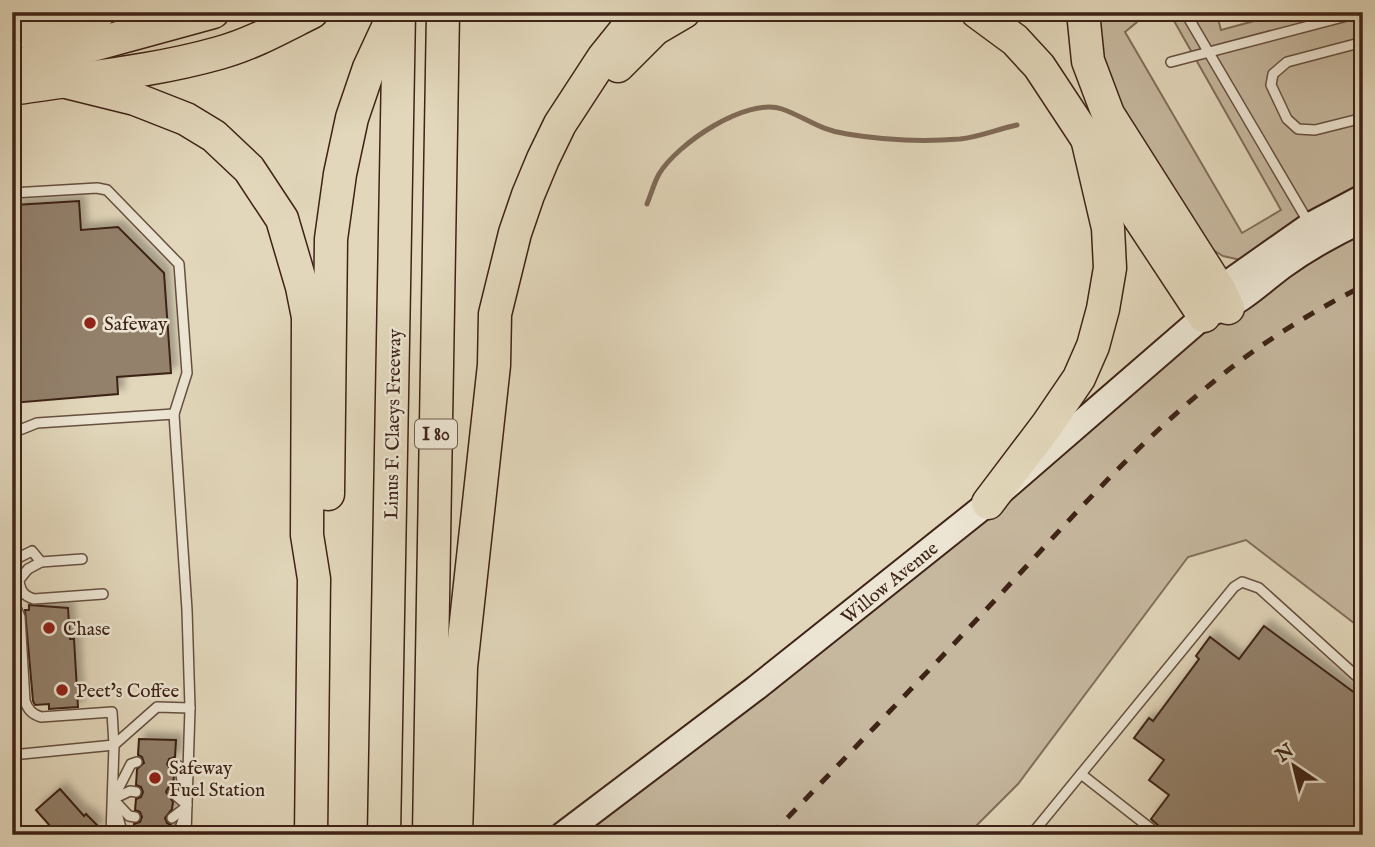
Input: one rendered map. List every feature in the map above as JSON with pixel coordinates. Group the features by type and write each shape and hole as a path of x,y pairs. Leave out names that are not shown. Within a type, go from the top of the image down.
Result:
{"highway":[{"path":"12,34 97,12"},
{"path":"12,67 213,12"},
{"path":"12,89 130,72 221,53 261,38 312,12"},
{"name":"I 80","path":"429,822 443,12"},
{"path":"456,835 461,667 494,365 495,314 515,233 528,195 561,124 603,58 640,12"},
{"path":"494,365 520,259 549,183 582,118 621,61 655,29 684,12"},
{"path":"976,12 1016,40 1039,66 1087,138 1217,304"},
{"path":"1083,12 1088,61 1108,114 1217,304"},
{"path":"314,579 327,537 331,239 340,174 352,118 369,68 394,17"},
{"name":"Linus F. Claeys Freeway","path":"384,835 396,177 394,17"},
{"path":"62,81 135,99 186,119 214,136 249,169 282,219 308,317 307,534 314,579 311,835"},
{"path":"988,503 1079,378 1093,346 1110,268 1108,228 1087,138"}],"street":[{"name":"Willow Avenue","path":"562,835 756,688 988,503 1217,304 1363,197"},
{"name":"Willow Avenue","path":"1314,234 1363,220"},
{"path":"570,835 596,810"}],"lane":[{"path":"1185,12 1314,234"},
{"path":"1171,62 1362,12"},
{"path":"1363,41 1287,62 1273,74 1271,85 1287,119 1298,129 1315,131 1363,117"},
{"path":"12,192 97,188 107,190 179,264 187,373 174,414 187,610 190,709 186,835"},
{"path":"12,433 37,423 174,414"},
{"path":"12,561 32,551 41,562"},
{"path":"82,559 41,562 28,569 19,580 22,593 34,599 103,594"},
{"path":"1031,835 1234,587 1242,582 1259,588 1363,682"},
{"path":"12,598 20,617 24,701 34,715 41,717 112,712 114,745 111,835"},
{"path":"12,755 114,745 157,707 190,709"},
{"path":"123,835 113,799 131,764 137,762"},
{"path":"174,764 180,766 187,805 178,835"},
{"path":"1081,774 1159,835"},
{"path":"113,799 136,792"},
{"path":"173,793 187,805"},
{"path":"113,799 129,816 135,817"},
{"path":"172,818 187,805"}],"shaded area":[{"path":"1097,12 1136,14 1137,22 1125,32 1242,233 1281,210 1169,12 1212,12 1217,15 1221,30 1287,12 1363,12 1363,197 1254,263 1223,256 1210,248 1127,123 1104,69"},
{"path":"1363,220 1363,630 1246,540 1188,557 1018,784 967,835 563,835 1204,316"}],"building":[{"name":"Safeway","path":"79,201 81,230 118,227 164,273 171,373 117,377 118,394 12,403 12,235 17,235 15,205"},
{"path":"29,605 68,608 70,639 74,639 78,707 49,709 49,704 35,705 33,701 25,610 29,610"},
{"path":"1264,626 1363,699 1363,835 1169,835 1151,819 1169,795 1149,780 1164,760 1134,738 1149,718 1153,721 1199,659 1196,656 1210,637 1239,659"},
{"name":"Safeway Fuel Station","path":"139,739 176,740 175,757 169,759 167,764 174,775 173,786 166,792 173,802 172,809 165,818 171,825 171,835 134,835 134,824 140,822 142,817 140,812 135,810 136,799 141,797 143,792 141,787 136,785 137,769 144,763 138,755"},
{"path":"60,789 84,816 86,814 98,826 88,835 58,835 36,810"}],"waterway":[{"path":"647,204 659,174 681,150 714,126 750,110 767,107 782,109 838,132 903,140 960,139 1017,125"}],"railway":[{"path":"771,835 1101,486 1183,407 1266,343 1323,307 1363,286"}],"place":[{"name":"Safeway","path":"90,323"},
{"name":"Chase","path":"49,628"},
{"name":"Peet's Coffee","path":"62,690"},
{"name":"Safeway Fuel Station","path":"155,778"}]}
